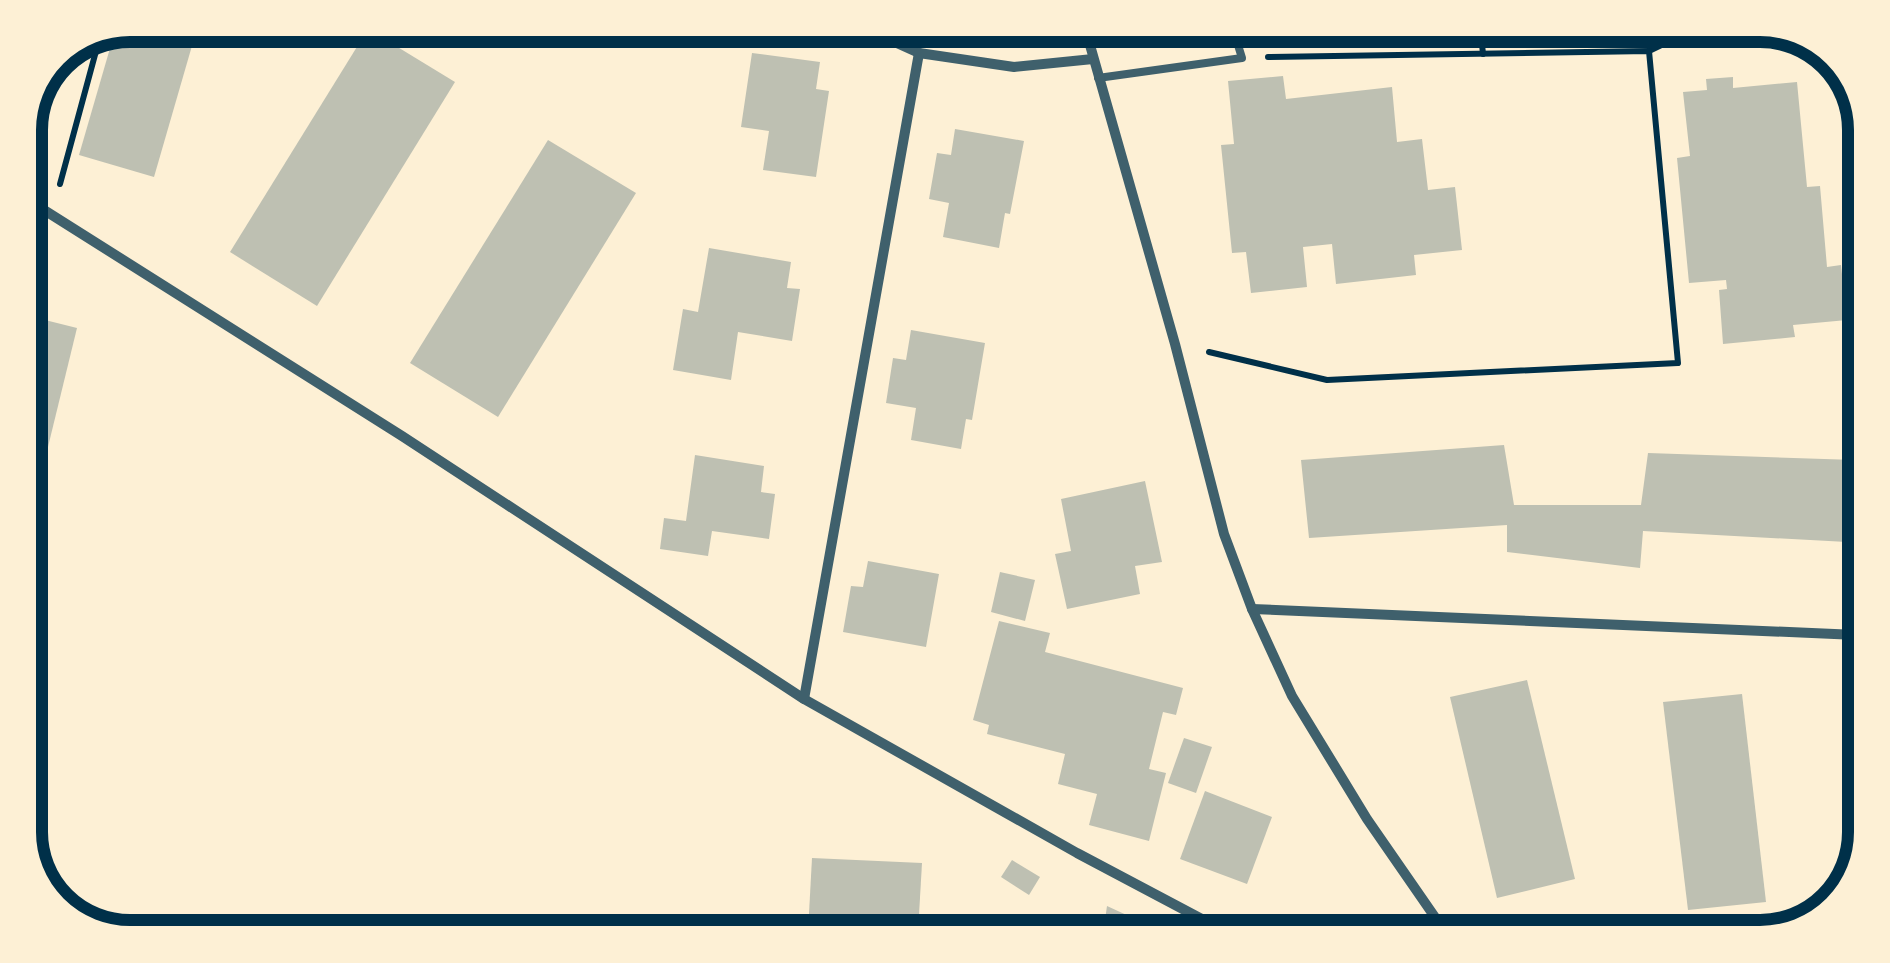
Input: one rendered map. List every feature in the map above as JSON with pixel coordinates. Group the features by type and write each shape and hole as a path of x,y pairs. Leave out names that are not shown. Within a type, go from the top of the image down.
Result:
{"street":[{"path":"895,42 919,53 1014,67 1093,59"},
{"path":"1089,42 1175,344 1224,534 1252,609 1301,712 1367,819 1437,920"},
{"path":"804,699 919,53"},
{"path":"43,209 402,436 804,699 1204,920"},
{"path":"1252,609 1848,635"}],"lane":[{"path":"1098,78 1242,58 1237,42"}],"path":[{"path":"1482,42 1483,54"},
{"path":"1242,58 1649,51 1668,42"},
{"path":"60,185 95,50"},
{"path":"1175,344 1327,380 1678,363 1649,51"}],"building":[{"path":"193,42 154,177 79,155 111,45"},
{"path":"360,42 389,42 455,82 317,306 230,252"},
{"path":"752,53 820,62 816,89 829,91 816,177 763,170 769,131 741,127"},
{"path":"1283,76 1286,99 1392,87 1397,142 1422,139 1428,190 1455,187 1462,250 1414,255 1416,275 1336,284 1332,244 1303,247 1307,287 1251,293 1246,252 1232,253 1221,145 1234,144 1228,81"},
{"path":"1733,77 1733,88 1797,82 1807,187 1820,186 1827,267 1841,265 1847,320 1793,325 1795,337 1723,344 1719,290 1727,289 1726,280 1689,283 1677,158 1690,156 1683,92 1707,90 1706,79"},
{"path":"955,129 1024,141 999,248 943,237 949,203 929,199 937,153 951,155"},
{"path":"548,140 636,193 498,417 410,363"},
{"path":"709,248 791,262 787,288 800,289 792,341 738,332 731,380 673,370 683,309 698,312"},
{"path":"43,320 77,328 43,467"},
{"path":"911,330 985,343 972,420 966,419 961,449 911,440 916,408 886,403 893,358 906,360"},
{"path":"1504,445 1514,505 1641,505 1648,453 1847,460 1847,542 1643,531 1640,568 1507,552 1507,525 1309,538 1301,460"},
{"path":"695,455 764,466 761,492 775,494 769,539 712,531 708,556 660,549 664,518 686,521"},
{"path":"1145,481 1162,562 1135,566 1140,594 1067,609 1055,554 1071,551 1061,499"},
{"path":"868,561 939,574 926,647 843,632 851,586 863,587"},
{"path":"1000,572 1035,580 1025,621 991,612"},
{"path":"999,621 1050,633 1045,652 1183,688 1176,715 1163,712 1149,769 1166,773 1149,841 1089,825 1097,794 1058,784 1065,754 987,734 989,725 973,720"},
{"path":"1527,680 1575,879 1497,898 1450,697"},
{"path":"1742,694 1766,902 1688,910 1663,702"},
{"path":"1184,738 1212,747 1196,793 1168,783"},
{"path":"1205,791 1272,817 1247,884 1180,859"},
{"path":"812,858 922,863 919,920 809,920"},
{"path":"1012,860 1040,877 1029,895 1001,877"},
{"path":"1107,906 1138,920 1105,920"}]}
